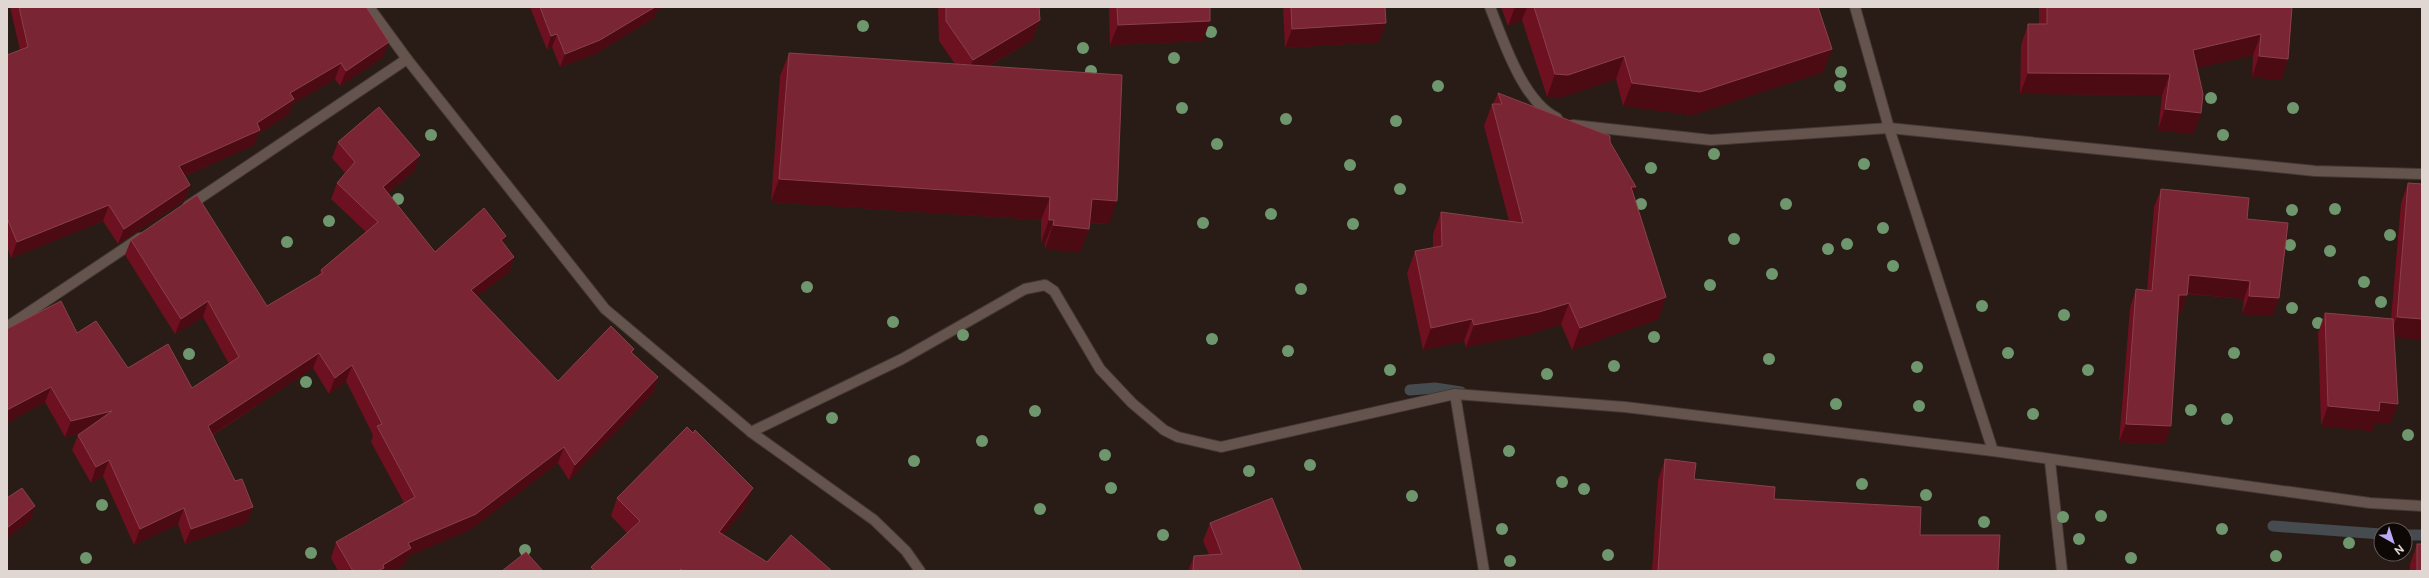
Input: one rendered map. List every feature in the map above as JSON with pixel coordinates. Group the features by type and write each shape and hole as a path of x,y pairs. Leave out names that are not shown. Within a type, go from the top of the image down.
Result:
{"street":[{"path":"369,7 407,59 605,309 751,432 874,520 906,551 920,571"},
{"path":"1490,7 1510,58 1532,95 1549,115 1572,125 1711,140 1889,128 2315,171 2422,174"},
{"path":"1855,7 1889,128 1992,451"},
{"path":"178,213 407,59"},
{"path":"7,327 151,230"},
{"path":"751,432 902,359 1025,290 1044,284 1054,291 1100,369 1132,403 1164,430 1178,437 1221,447 1455,394 1625,407 1992,451 2050,461 2370,503 2422,506"},
{"path":"1455,394 1484,571"},
{"path":"2050,461 2062,571"}],"building":[{"path":"19,7 366,7 389,42 346,71 341,63 290,93 294,99 257,123 260,130 179,166 190,185 124,229 109,205 17,242 7,218 7,55 28,47"},
{"path":"540,7 655,7 600,40 565,54 557,34 551,36"},
{"path":"946,7 1039,7 1040,20 973,60 946,21"},
{"path":"1117,7 1210,7 1210,21 1118,25"},
{"path":"1291,7 1385,7 1386,23 1292,29"},
{"path":"1534,7 1818,7 1832,49 1700,92 1632,83 1624,56 1568,75 1555,74"},
{"path":"2047,7 2292,7 2288,59 2259,56 2261,34 2193,50 2203,94 2201,113 2165,109 2170,74 2028,73 2028,24 2047,24"},
{"path":"789,53 1122,75 1117,201 1092,199 1089,229 1053,225 1054,220 1049,220 1050,197 779,179"},
{"path":"1498,93 1610,136 1610,142 1636,187 1631,187 1666,297 1580,328 1569,303 1539,312 1474,325 1472,319 1431,328 1415,251 1442,246 1441,212 1523,223 1492,104 1502,104"},
{"path":"379,107 420,155 383,187 435,252 484,208 506,236 501,240 514,257 471,290 558,381 611,326 634,349 631,352 658,377 575,465 564,447 476,514 408,543 411,548 383,565 384,568 378,571 353,571 336,542 415,497 377,426 382,424 352,365 335,378 319,353 208,426 235,481 242,479 253,507 191,529 184,508 140,529 109,460 96,467 78,435 112,411 71,421 51,387 7,410 7,329 61,301 77,333 96,321 128,368 168,344 192,388 239,357 208,301 181,319 131,240 197,195 267,306 323,273 321,270 378,222 337,183 355,162 338,142"},
{"path":"2408,183 2422,184 2422,319 2397,317"},
{"path":"2161,189 2249,198 2247,219 2288,223 2279,298 2249,296 2250,281 2189,275 2187,295 2179,295 2171,426 2126,424 2136,289 2152,291"},
{"path":"2325,313 2393,319 2398,404 2380,402 2379,411 2328,406"},
{"path":"687,427 693,433 695,430 753,488 719,532 767,562 791,535 832,571 683,571 681,569 679,571 595,571 591,567 640,521 617,498"},
{"path":"1665,459 1696,463 1694,479 1775,487 1774,499 1921,507 1920,535 2000,535 1998,571 1658,571"},
{"path":"22,488 35,506 7,528 7,498"},
{"path":"1272,498 1302,571 1193,571 1194,556 1222,554 1210,523"},
{"path":"2417,544 2422,544 2422,571 2417,571"},
{"path":"526,552 543,571 502,571"}],"waterway":[{"path":"1410,390 1435,388 1461,392"},
{"path":"2273,526 2373,533"},
{"path":"2413,535 2422,535"}]}
